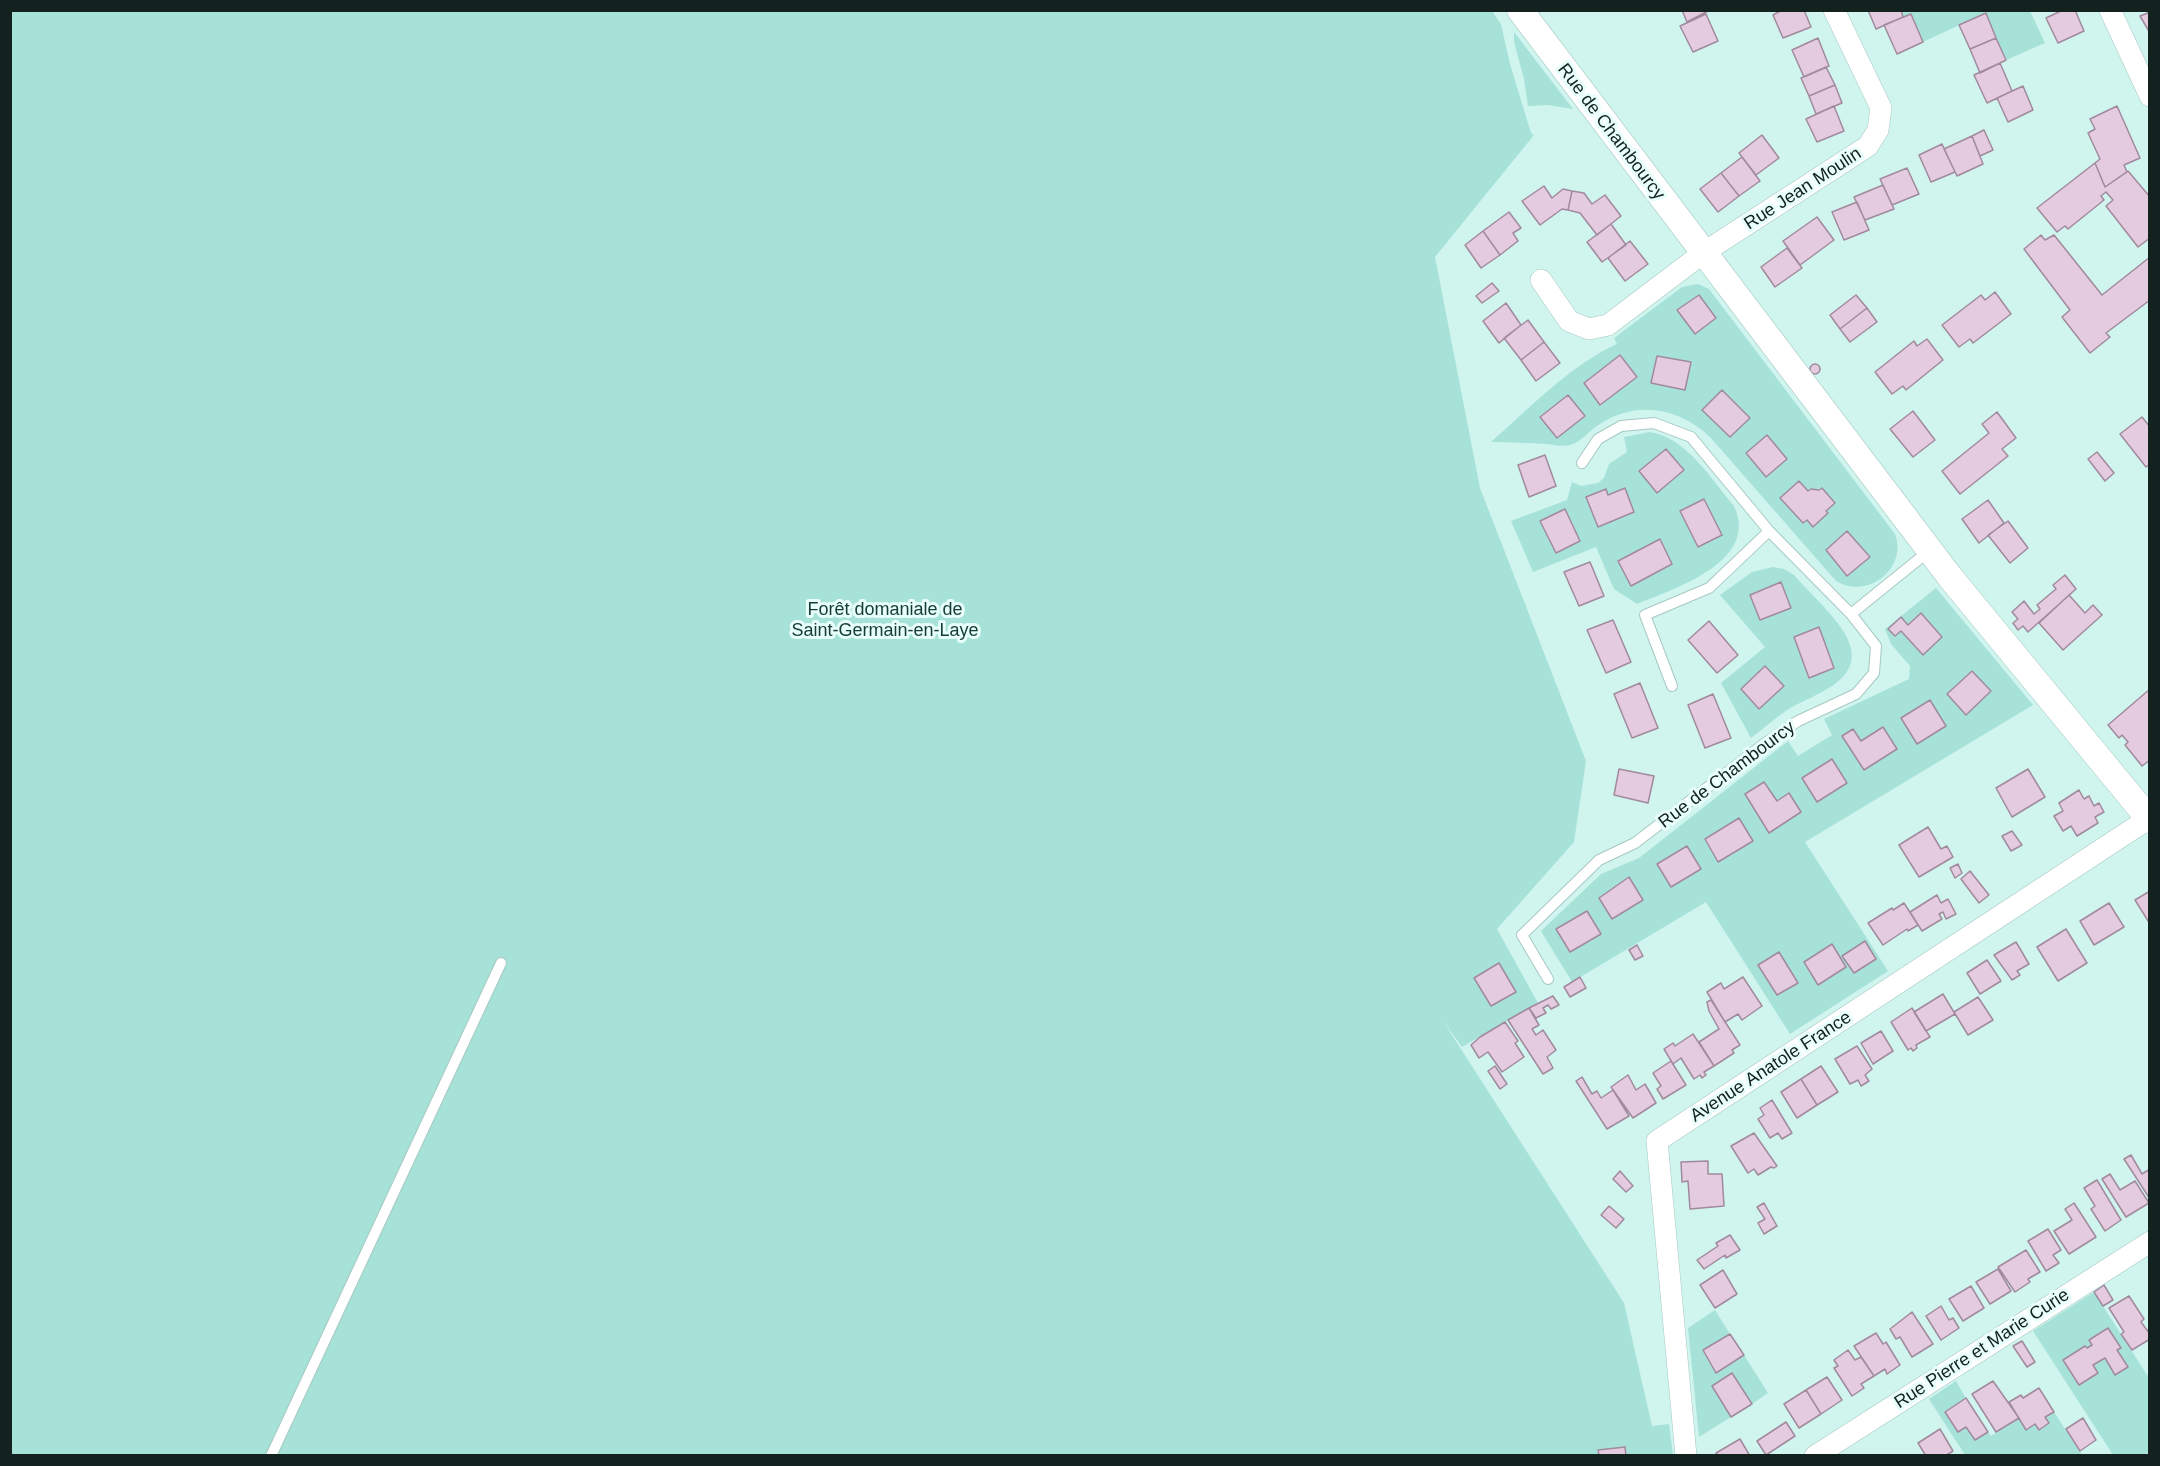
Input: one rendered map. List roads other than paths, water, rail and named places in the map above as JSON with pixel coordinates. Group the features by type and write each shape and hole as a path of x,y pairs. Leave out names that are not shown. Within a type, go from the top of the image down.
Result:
{"street":[{"name":"Rue de Chambourcy","path":"1520,10 1929,551 2149,819"},
{"name":"Rue Jean Moulin","path":"1703,253 1868,146 1878,130 1881,108 1834,10"},
{"path":"2110,10 2150,96"},
{"path":"1541,280 1569,321 1589,329 1608,325 1703,253"},
{"name":"Avenue Anatole France","path":"1686,1455 1657,1141 2149,819"},
{"name":"Rue Pierre et Marie Curie","path":"1815,1455 2150,1242"}],"lane":[{"path":"1582,463 1598,439 1622,426 1654,423 1691,437 1769,531 1851,614 1929,551"},
{"path":"1672,686 1645,615 1709,588 1769,531"},
{"name":"Rue de Chambourcy","path":"1548,980 1522,935 1599,860 1635,843 1764,744 1798,722 1856,694 1874,673 1876,646 1851,614"},
{"path":"272,1455 501,963"}],"park label":[{"name":"Forêt domaniale de Saint-Germain-en-Laye","path":"885,620"}]}
